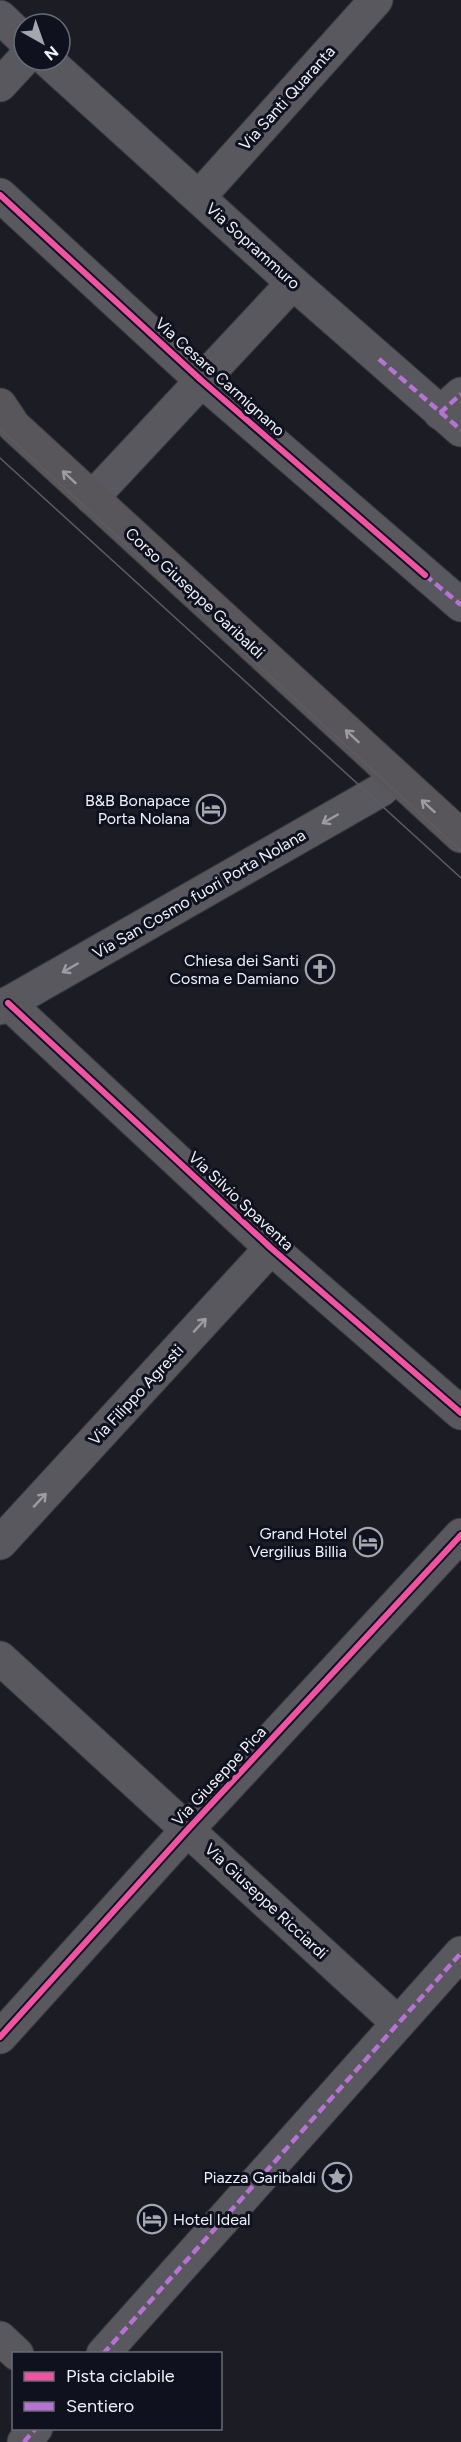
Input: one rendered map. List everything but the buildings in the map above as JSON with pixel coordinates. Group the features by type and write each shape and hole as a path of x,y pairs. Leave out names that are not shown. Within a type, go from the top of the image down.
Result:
{"main road":[{"name":"Corso Giuseppe Garibaldi","path":"0,405 14,426 461,836"}],"street":[{"name":"Via Santi Quaranta","path":"199,197 376,0"},
{"path":"0,17 12,28"},
{"path":"0,85 12,72"},
{"name":"Via Soprammuro","path":"60,72 379,359 454,412"},
{"name":"Via Cesare Carmignano","path":"0,195 201,380 461,605"},
{"path":"92,498 293,283"},
{"name":"Via San Cosmo fuori Porta Nolana","path":"4,1006 381,790 395,776"},
{"name":"Via Silvio Spaventa","path":"4,1006 271,1248 461,1413"},
{"name":"Via Filippo Agresti","path":"0,1543 271,1248"},
{"name":"Via Giuseppe Pica","path":"0,2037 461,1535"},
{"name":"Via Giuseppe Ricciardi","path":"0,1658 398,2023"},
{"path":"105,2352 461,1953"},
{"path":"0,2338 15,2352"},
{"path":"24,2442 34,2430"}],"tram line":[{"path":"0,429 461,851"},
{"path":"0,458 461,878"}],"marked path":[{"path":"379,359 461,430"},
{"path":"440,413 461,394"},
{"path":"425,575 461,605"},
{"path":"105,2352 461,1953"},
{"path":"24,2442 34,2430"}],"cycle path":[{"path":"0,195 201,380 425,575"},
{"path":"8,1003 271,1248 461,1413"},
{"path":"0,2037 188,1829 461,1535"}],"place":[{"name":"B&B Bonapace Porta Nolana","path":"211,809"},
{"name":"Chiesa dei Santi Cosma e Damiano","path":"320,969"},
{"name":"Grand Hotel Vergilius Billia","path":"368,1542"},
{"name":"Piazza Garibaldi","path":"337,2177"},
{"name":"Hotel Ideal","path":"152,2219"}]}
